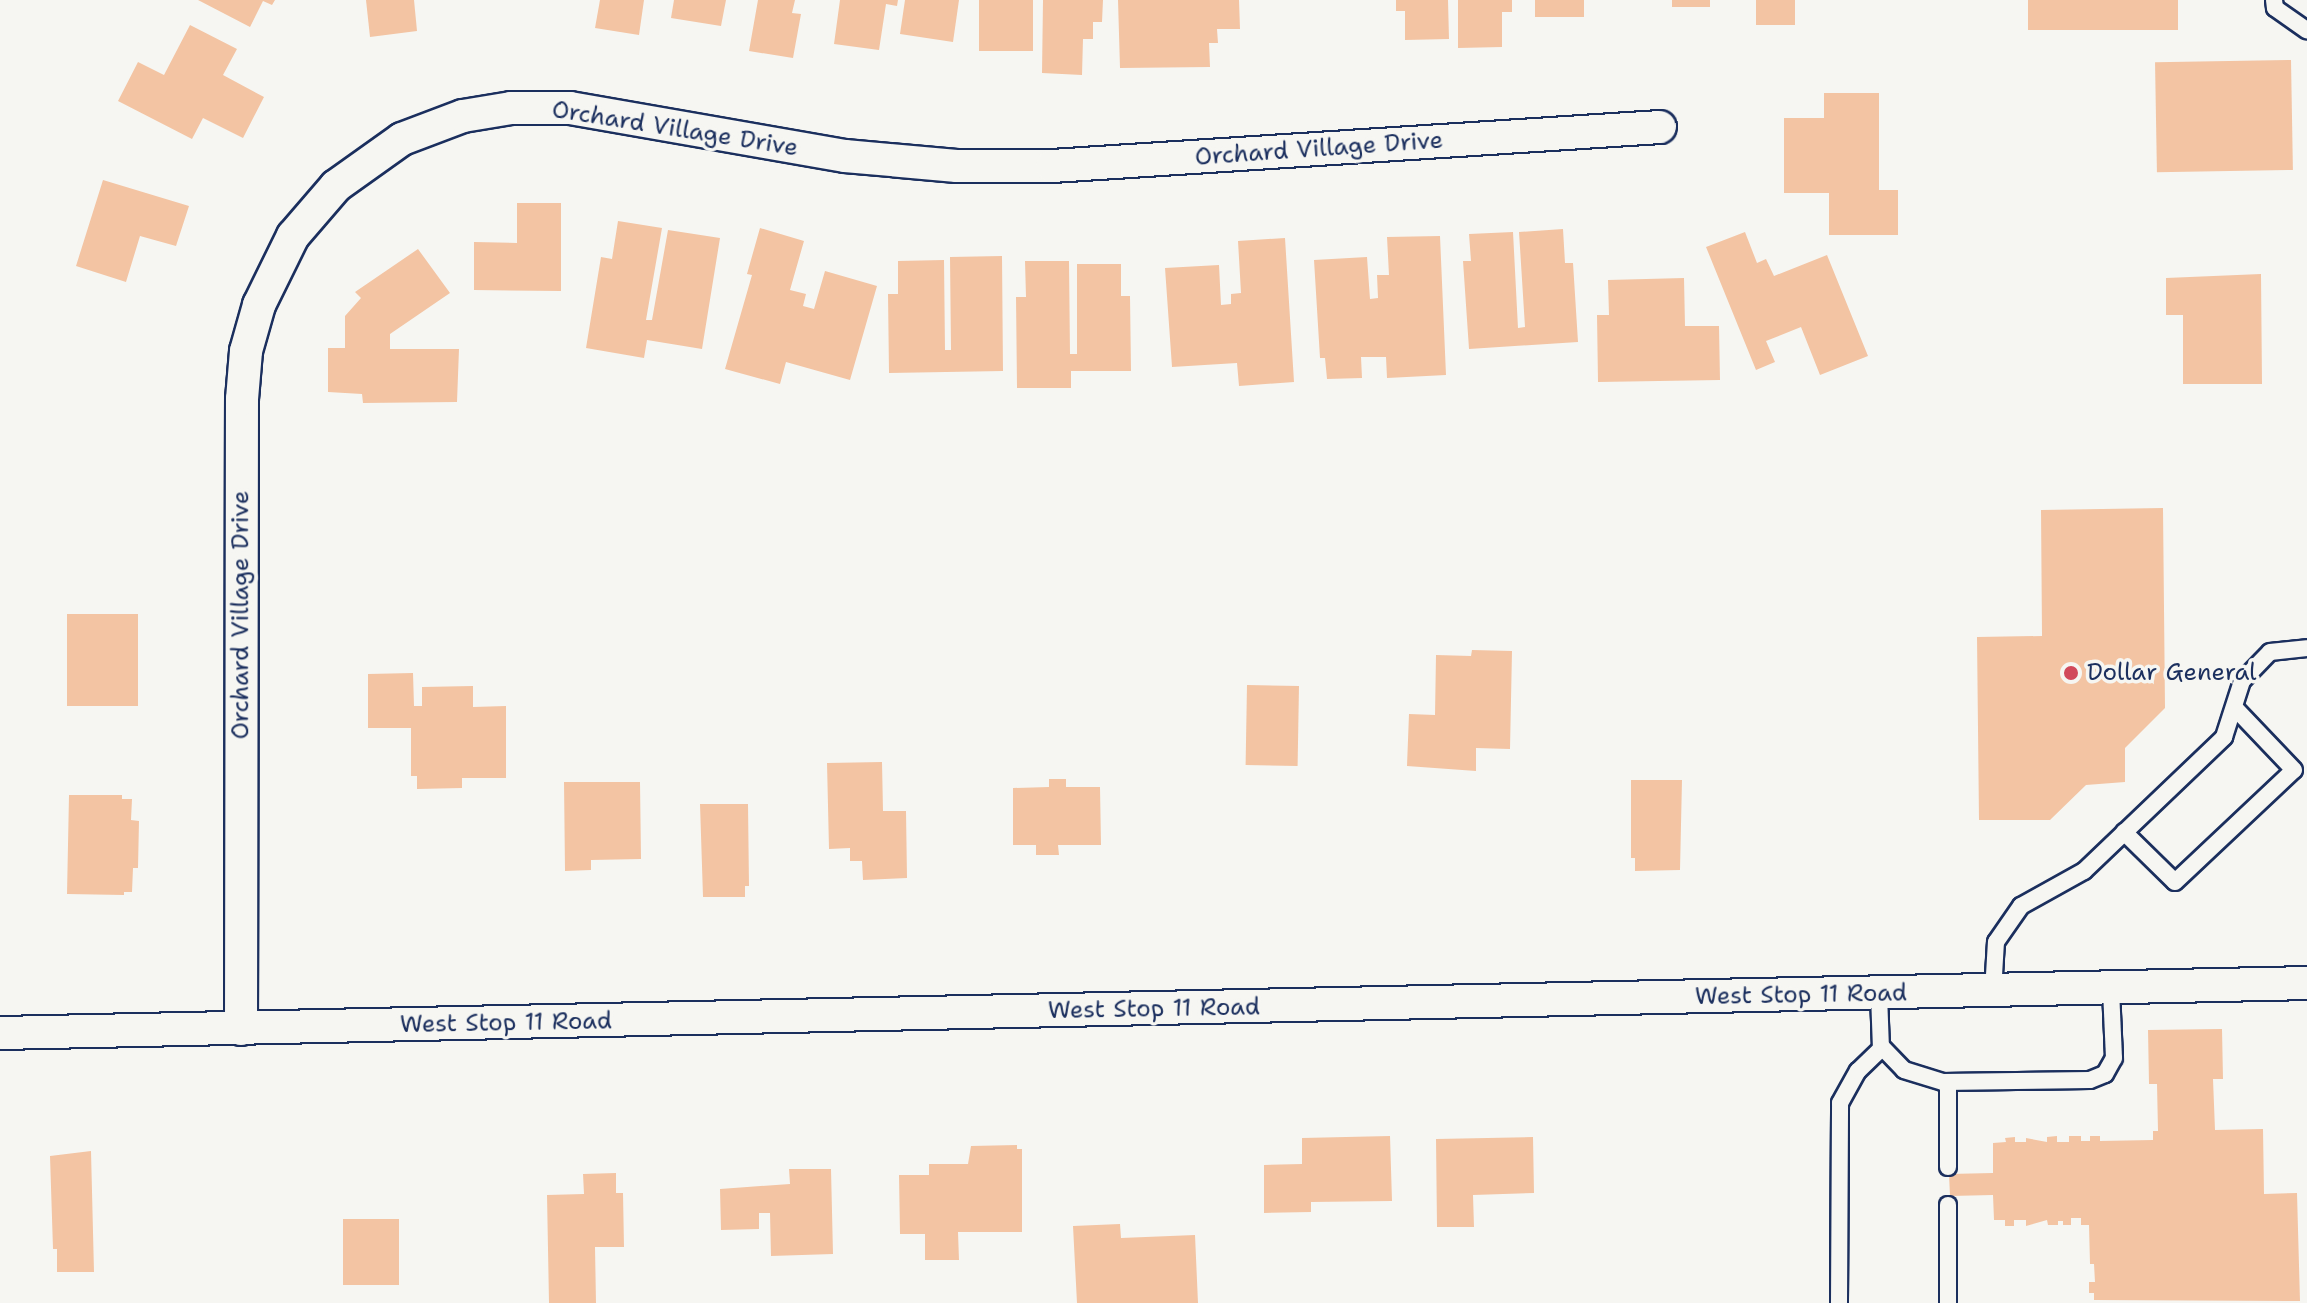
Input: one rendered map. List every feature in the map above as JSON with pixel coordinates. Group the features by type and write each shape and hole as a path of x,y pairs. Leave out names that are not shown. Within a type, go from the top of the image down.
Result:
{"street":[{"name":"Orchard Village Drive","path":"241,1029 242,399 246,351 259,305 293,236 313,210 361,166 402,139 463,116 511,108 570,108 845,156 957,166 1052,166 1660,127"},
{"name":"West Stop 11 Road","path":"0,1033 2307,983"}],"lane":[{"path":"2274,0 2275,8 2307,30"},
{"path":"1993,992 1996,942 2021,906 2084,871 2224,737 2242,681 2270,652 2307,648"},
{"path":"2124,832 2175,882 2294,770 2235,708"},
{"path":"1879,994 1881,1046 1904,1070 1948,1082 2090,1080 2105,1074 2114,1058 2111,989"},
{"path":"1839,1303 1840,1103 1858,1071 1881,1046"},
{"path":"1948,1082 1948,1167"},
{"path":"1948,1205 1948,1303"}],"building":[{"path":"198,0 275,0 272,5 263,1 250,27"},
{"path":"366,0 414,0 417,31 370,37"},
{"path":"600,0 644,0 639,35 595,28"},
{"path":"674,0 726,0 721,26 671,18"},
{"path":"758,0 795,0 792,13 801,14 793,58 749,51"},
{"path":"840,0 898,0 897,6 886,4 879,50 834,44"},
{"path":"905,0 959,0 953,42 900,34"},
{"path":"979,0 1033,0 1033,51 979,51"},
{"path":"1043,0 1103,0 1102,22 1093,22 1093,39 1083,39 1082,75 1042,73"},
{"path":"1118,0 1239,0 1240,29 1217,29 1218,43 1209,43 1210,67 1120,68"},
{"path":"1396,0 1448,0 1449,39 1405,40 1405,11 1396,11"},
{"path":"1458,0 1512,0 1512,12 1502,12 1502,47 1458,48"},
{"path":"1535,0 1584,0 1584,17 1535,17"},
{"path":"1672,0 1710,0 1710,7 1672,7"},
{"path":"1756,0 1795,0 1795,25 1756,25"},
{"path":"2028,0 2178,0 2178,30 2028,30"},
{"path":"190,25 237,49 223,75 264,97 243,138 203,118 192,139 118,101 138,62 164,75"},
{"path":"2291,60 2293,170 2157,172 2155,62"},
{"path":"1824,93 1879,93 1879,190 1898,190 1898,235 1829,235 1829,193 1784,193 1784,118 1824,118"},
{"path":"103,180 189,206 176,246 140,236 126,282 76,266"},
{"path":"517,203 561,203 561,291 474,290 474,242 517,243"},
{"path":"618,221 662,228 646,320 652,320 668,230 720,238 702,349 647,340 644,358 586,348 601,257 612,259"},
{"path":"760,228 804,241 790,290 806,294 803,306 814,309 825,271 877,286 850,380 786,362 780,384 725,369 752,275 747,274"},
{"path":"1563,229 1565,263 1573,263 1578,342 1469,349 1463,261 1471,261 1469,234 1513,232 1518,328 1525,327 1519,232"},
{"path":"1745,232 1757,263 1766,259 1774,276 1827,255 1868,356 1820,375 1801,327 1766,341 1775,362 1756,370 1706,247"},
{"path":"1440,236 1446,375 1387,378 1386,357 1361,357 1362,378 1327,379 1325,358 1320,358 1314,260 1367,257 1370,299 1378,298 1377,275 1389,275 1387,237"},
{"path":"1285,238 1294,382 1239,386 1237,363 1172,367 1165,268 1219,265 1221,305 1231,304 1231,294 1241,293 1238,241"},
{"path":"418,249 450,293 390,334 390,349 459,349 457,402 363,403 362,394 328,392 328,348 345,348 345,316 361,298 355,292"},
{"path":"1002,256 1003,371 889,373 888,294 898,294 898,261 944,260 945,350 951,350 950,257"},
{"path":"1025,261 1069,261 1070,354 1077,354 1077,264 1121,264 1121,296 1130,296 1131,371 1071,371 1071,388 1017,388 1016,297 1026,297"},
{"path":"2261,274 2262,384 2183,384 2183,315 2166,315 2166,278"},
{"path":"1684,278 1685,326 1719,326 1720,380 1598,382 1597,315 1609,315 1608,280"},
{"name":"Dollar General","path":"2163,508 2165,708 2125,748 2125,782 2086,785 2050,820 1979,820 1977,637 2042,636 2041,510"},
{"path":"67,614 138,614 138,706 67,706"},
{"path":"1472,650 1512,651 1510,749 1476,748 1476,771 1407,766 1409,714 1435,715 1436,655 1471,656"},
{"path":"413,673 414,706 422,706 422,687 473,686 473,707 506,706 506,778 462,778 462,788 417,789 417,776 411,776 411,728 368,728 368,674"},
{"path":"1247,685 1299,686 1298,766 1246,765"},
{"path":"882,762 883,811 906,811 907,878 863,880 862,861 850,861 850,848 829,849 827,763"},
{"path":"1049,779 1066,779 1066,787 1100,787 1101,845 1058,845 1059,855 1036,855 1036,845 1013,845 1013,788 1049,787"},
{"path":"1631,780 1682,780 1680,870 1635,871 1635,858 1631,858"},
{"path":"564,782 640,782 641,859 591,860 591,870 565,871"},
{"path":"69,795 122,795 122,799 132,799 131,820 139,821 138,868 133,868 132,892 124,892 124,895 67,894"},
{"path":"700,804 748,804 749,886 745,886 745,897 703,897"},
{"path":"2222,1029 2223,1079 2213,1079 2215,1130 2263,1129 2264,1194 2297,1193 2300,1301 2094,1300 2094,1293 2089,1293 2089,1282 2095,1282 2094,1264 2090,1264 2089,1225 2081,1225 2081,1218 2071,1218 2071,1225 2058,1221 2058,1225 2048,1225 2047,1220 2026,1226 2026,1220 2014,1220 2014,1226 2005,1226 2005,1220 1994,1220 1993,1195 1950,1196 1949,1174 1993,1173 1993,1143 2006,1142 2005,1138 2015,1137 2015,1142 2026,1142 2026,1138 2047,1142 2047,1137 2057,1136 2057,1142 2069,1142 2069,1136 2081,1136 2081,1141 2090,1141 2090,1136 2100,1136 2100,1141 2153,1140 2153,1131 2158,1131 2157,1084 2149,1084 2148,1030"},
{"path":"1390,1136 1392,1201 1311,1202 1311,1212 1264,1213 1264,1165 1302,1164 1302,1138"},
{"path":"1533,1137 1534,1193 1473,1195 1474,1227 1437,1227 1436,1139"},
{"path":"1017,1145 1017,1149 1022,1149 1022,1232 958,1232 959,1260 925,1260 925,1234 900,1234 899,1175 929,1175 929,1164 968,1164 971,1146"},
{"path":"91,1151 94,1272 57,1272 57,1249 53,1249 50,1156"},
{"path":"789,1169 831,1169 833,1254 771,1256 770,1213 759,1213 759,1229 721,1230 720,1189 790,1184"},
{"path":"616,1173 616,1193 623,1193 624,1247 595,1247 596,1303 549,1303 547,1195 584,1194 583,1174"},
{"path":"343,1219 399,1219 399,1285 343,1285"},
{"path":"1120,1224 1121,1238 1195,1235 1198,1303 1077,1303 1073,1226"}],"place":[{"name":"Dollar General","path":"2071,673"}]}
